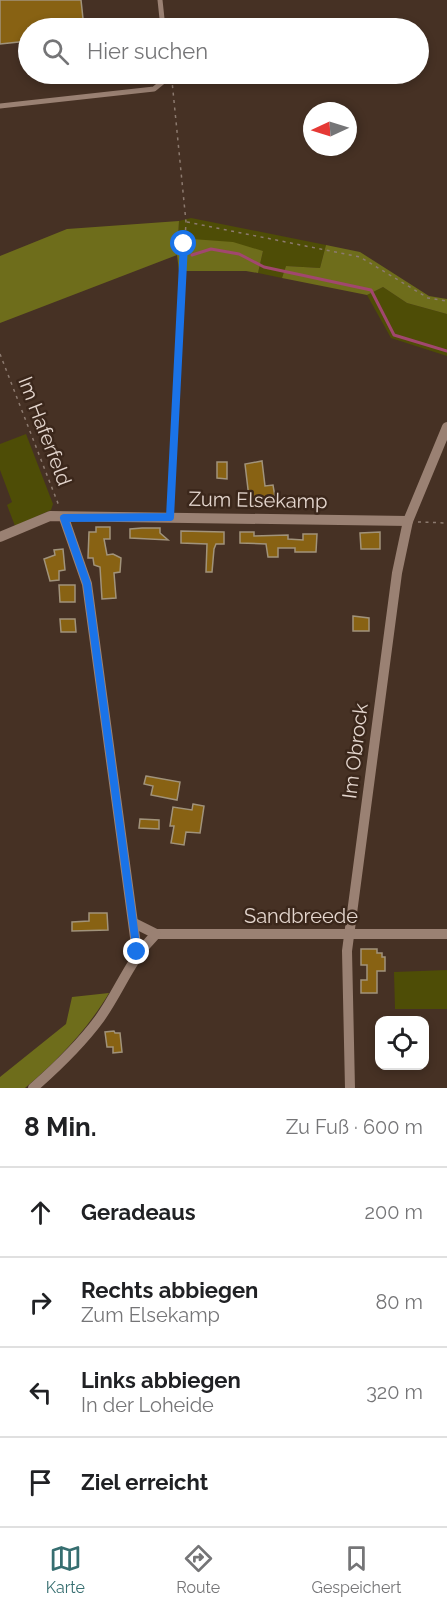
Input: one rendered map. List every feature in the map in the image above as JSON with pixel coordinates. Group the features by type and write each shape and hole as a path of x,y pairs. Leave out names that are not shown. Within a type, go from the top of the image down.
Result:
{"street":[{"name":"Im Obrock","path":"350,1088 347,951 397,573 408,521 447,427"},
{"name":"Zum Elsekamp","path":"0,537 50,516 64,518 170,517 408,521"},
{"path":"64,518 87,584 137,952"},
{"name":"Sandbreede","path":"134,923 156,934 447,934"},
{"path":"33,1088 63,1061 100,1017 137,952 156,934"}],"lane":[{"path":"160,0 162,18"},
{"path":"0,106 154,89 160,84"}],"path":[{"path":"170,517 186,222 172,84"},
{"path":"186,222 360,257 428,298 447,301"},
{"name":"Im Haferfeld","path":"0,354 64,518"},
{"path":"408,521 447,523"}],"shaded area":[{"path":"191,218 326,245 320,268 286,266 282,278 258,273 263,251 178,238 179,221"},
{"path":"179,221 178,238 233,242 263,251 258,273 179,271 177,255 0,323 0,256 67,229"},
{"path":"326,245 360,252 429,296 447,299 447,314 407,303 383,287 367,295 282,278 286,266 320,268"},
{"path":"383,287 407,303 447,314 447,356 391,338 367,295"},
{"path":"26,434 53,504 51,510 15,526 7,505 12,502 0,470 0,444"},
{"path":"447,970 447,1009 395,1009 394,972"},
{"path":"109,993 81,1032 25,1088 0,1088 0,1077 66,1024 72,997"}],"building":[{"path":"0,0 81,0 83,18 18,18 18,42 0,44"},
{"path":"262,461 265,486 273,485 276,503 250,506 245,464"},
{"path":"217,462 227,462 227,479 217,478"},
{"path":"96,527 110,527 110,539 104,539 107,555 113,554 121,558 120,572 114,573 116,598 102,599 100,567 94,565 93,558 88,558 89,532 96,532"},
{"path":"160,528 160,533 168,540 130,538 130,529"},
{"path":"181,531 224,532 224,544 216,544 214,549 212,572 206,572 207,544 181,543"},
{"path":"240,532 254,532 254,536 288,535 288,539 303,540 303,534 317,534 316,552 295,552 295,548 278,548 278,557 268,557 266,544 240,543"},
{"path":"380,532 380,549 361,549 360,533"},
{"path":"63,549 65,570 59,571 59,580 50,581 44,559 55,555 54,550"},
{"path":"59,585 75,585 75,602 60,602"},
{"path":"353,616 369,618 369,631 353,631"},
{"path":"60,619 75,619 76,632 61,632"},
{"path":"146,776 180,782 177,800 151,795 153,786 144,784"},
{"path":"193,804 204,806 200,833 186,832 184,845 171,843 174,826 170,826 173,807 192,810"},
{"path":"140,819 159,820 159,829 139,828"},
{"path":"89,913 107,913 108,930 72,931 72,922 89,921"},
{"path":"361,949 377,949 377,953 382,953 382,957 385,957 385,971 377,971 377,993 361,993 361,980 367,980 367,965 361,965"},
{"path":"105,1032 120,1033 122,1052 113,1053 113,1047 107,1047"}],"waterway":[{"path":"192,255 211,249 239,254 264,267 371,290 394,335 447,351"}],"route":[{"path":"137,952 87,584 64,518 170,517 184,244"}]}
